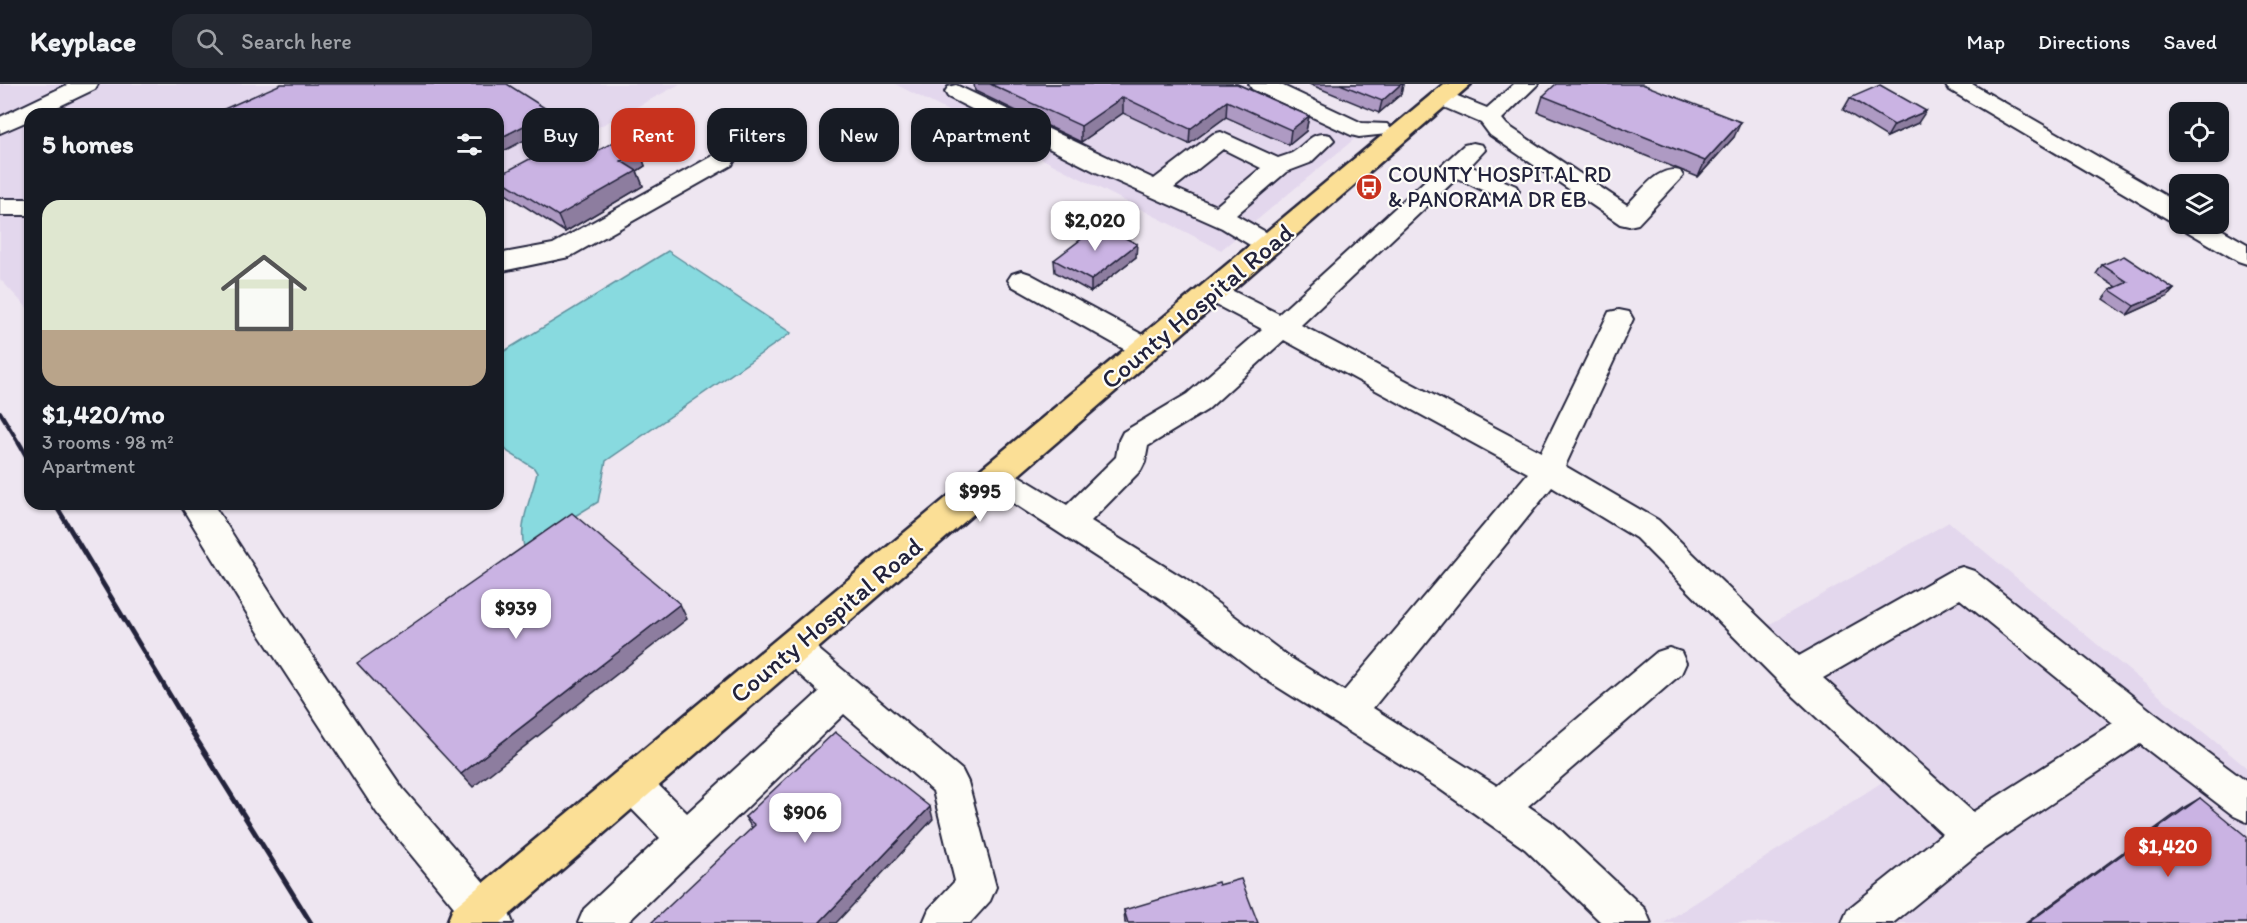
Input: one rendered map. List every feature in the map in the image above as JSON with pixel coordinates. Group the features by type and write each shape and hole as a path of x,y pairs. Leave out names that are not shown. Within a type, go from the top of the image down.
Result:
{"main road":[{"name":"County Hospital Road","path":"481,919 632,784 1269,245 1385,135 1450,91"}],"street":[{"path":"37,108 87,84"},
{"path":"1260,84 1359,130 1385,135"},
{"path":"1297,84 1365,111 1385,135"},
{"path":"1490,118 1527,84"},
{"path":"1956,84 2169,209"},
{"path":"1450,91 1490,118 1498,130 1629,218 1671,176"},
{"path":"956,92 1105,167 1218,217 1269,245"},
{"path":"0,126 24,114"},
{"path":"1156,190 1221,139 1277,167"},
{"path":"1218,217 1277,167 1301,158 1322,140"},
{"path":"1069,523 1130,462 1134,440 1197,402 1332,282 1463,159 1507,191"},
{"path":"510,260 560,251 719,162"},
{"path":"0,207 24,207"},
{"path":"2211,234 2247,255"},
{"path":"1021,280 1146,349"},
{"path":"1214,292 1548,470 1647,529 1796,676 1971,835"},
{"path":"1348,712 1548,470 1620,319"},
{"path":"995,476 1173,589 1277,668 1539,836 1631,923"},
{"path":"200,510 271,623 390,801 481,919"},
{"path":"1796,676 1962,581 2141,724 2247,804"},
{"path":"793,648 949,782 976,887 943,923"},
{"path":"1498,808 1669,663"},
{"path":"598,923 843,692"},
{"path":"1862,923 1971,835 2141,724"},
{"path":"632,784 687,839"}],"shaded area":[{"path":"0,84 680,84 634,108 611,108 611,120 599,127 599,108 522,108 522,162 532,162 504,177 504,108 24,108 24,305 0,279"},
{"path":"895,84 1243,84 1359,135 1221,250 1048,162 1051,162 1051,108 942,108"},
{"path":"1949,522 2247,768 2247,923 1664,923 1890,777 1742,640"}],"water":[{"path":"668,251 791,333 606,461 598,502 524,547 524,519 537,473 534,468 504,448 504,351"}],"building":[{"path":"281,84 507,84 545,108 522,108 522,127 504,136 504,108 227,108"},
{"path":"990,84 1237,84 1309,116 1291,130 1227,101 1190,129 1123,97 1081,126 1051,112 1051,108 1042,108"},
{"path":"1340,84 1401,84 1382,101"},
{"path":"1556,84 1642,84 1741,122 1705,161 1543,96"},
{"path":"1880,85 1926,111 1894,125 1850,98"},
{"path":"611,143 611,162 623,162 637,171 558,216 504,182 504,173 524,162 599,162 599,150"},
{"path":"1100,225 1137,244 1091,280 1054,260"},
{"path":"2124,256 2174,289 2134,306 2110,290 2128,282 2102,265"},
{"path":"572,513 680,604 461,774 357,663"},
{"path":"835,732 930,807 819,923 651,923 755,825 745,817"},
{"path":"2200,798 2247,837 2247,923 2028,923"},
{"path":"1241,879 1258,923 1128,923 1124,910 1218,882 1219,885"}],"railway":[{"path":"0,412 20,445"},
{"path":"19,443 24,452"},
{"path":"59,510 192,732 311,923"}],"place":[{"name":"COUNTY HOSPITAL RD & PANORAMA DR EB","path":"1369,187"}]}
